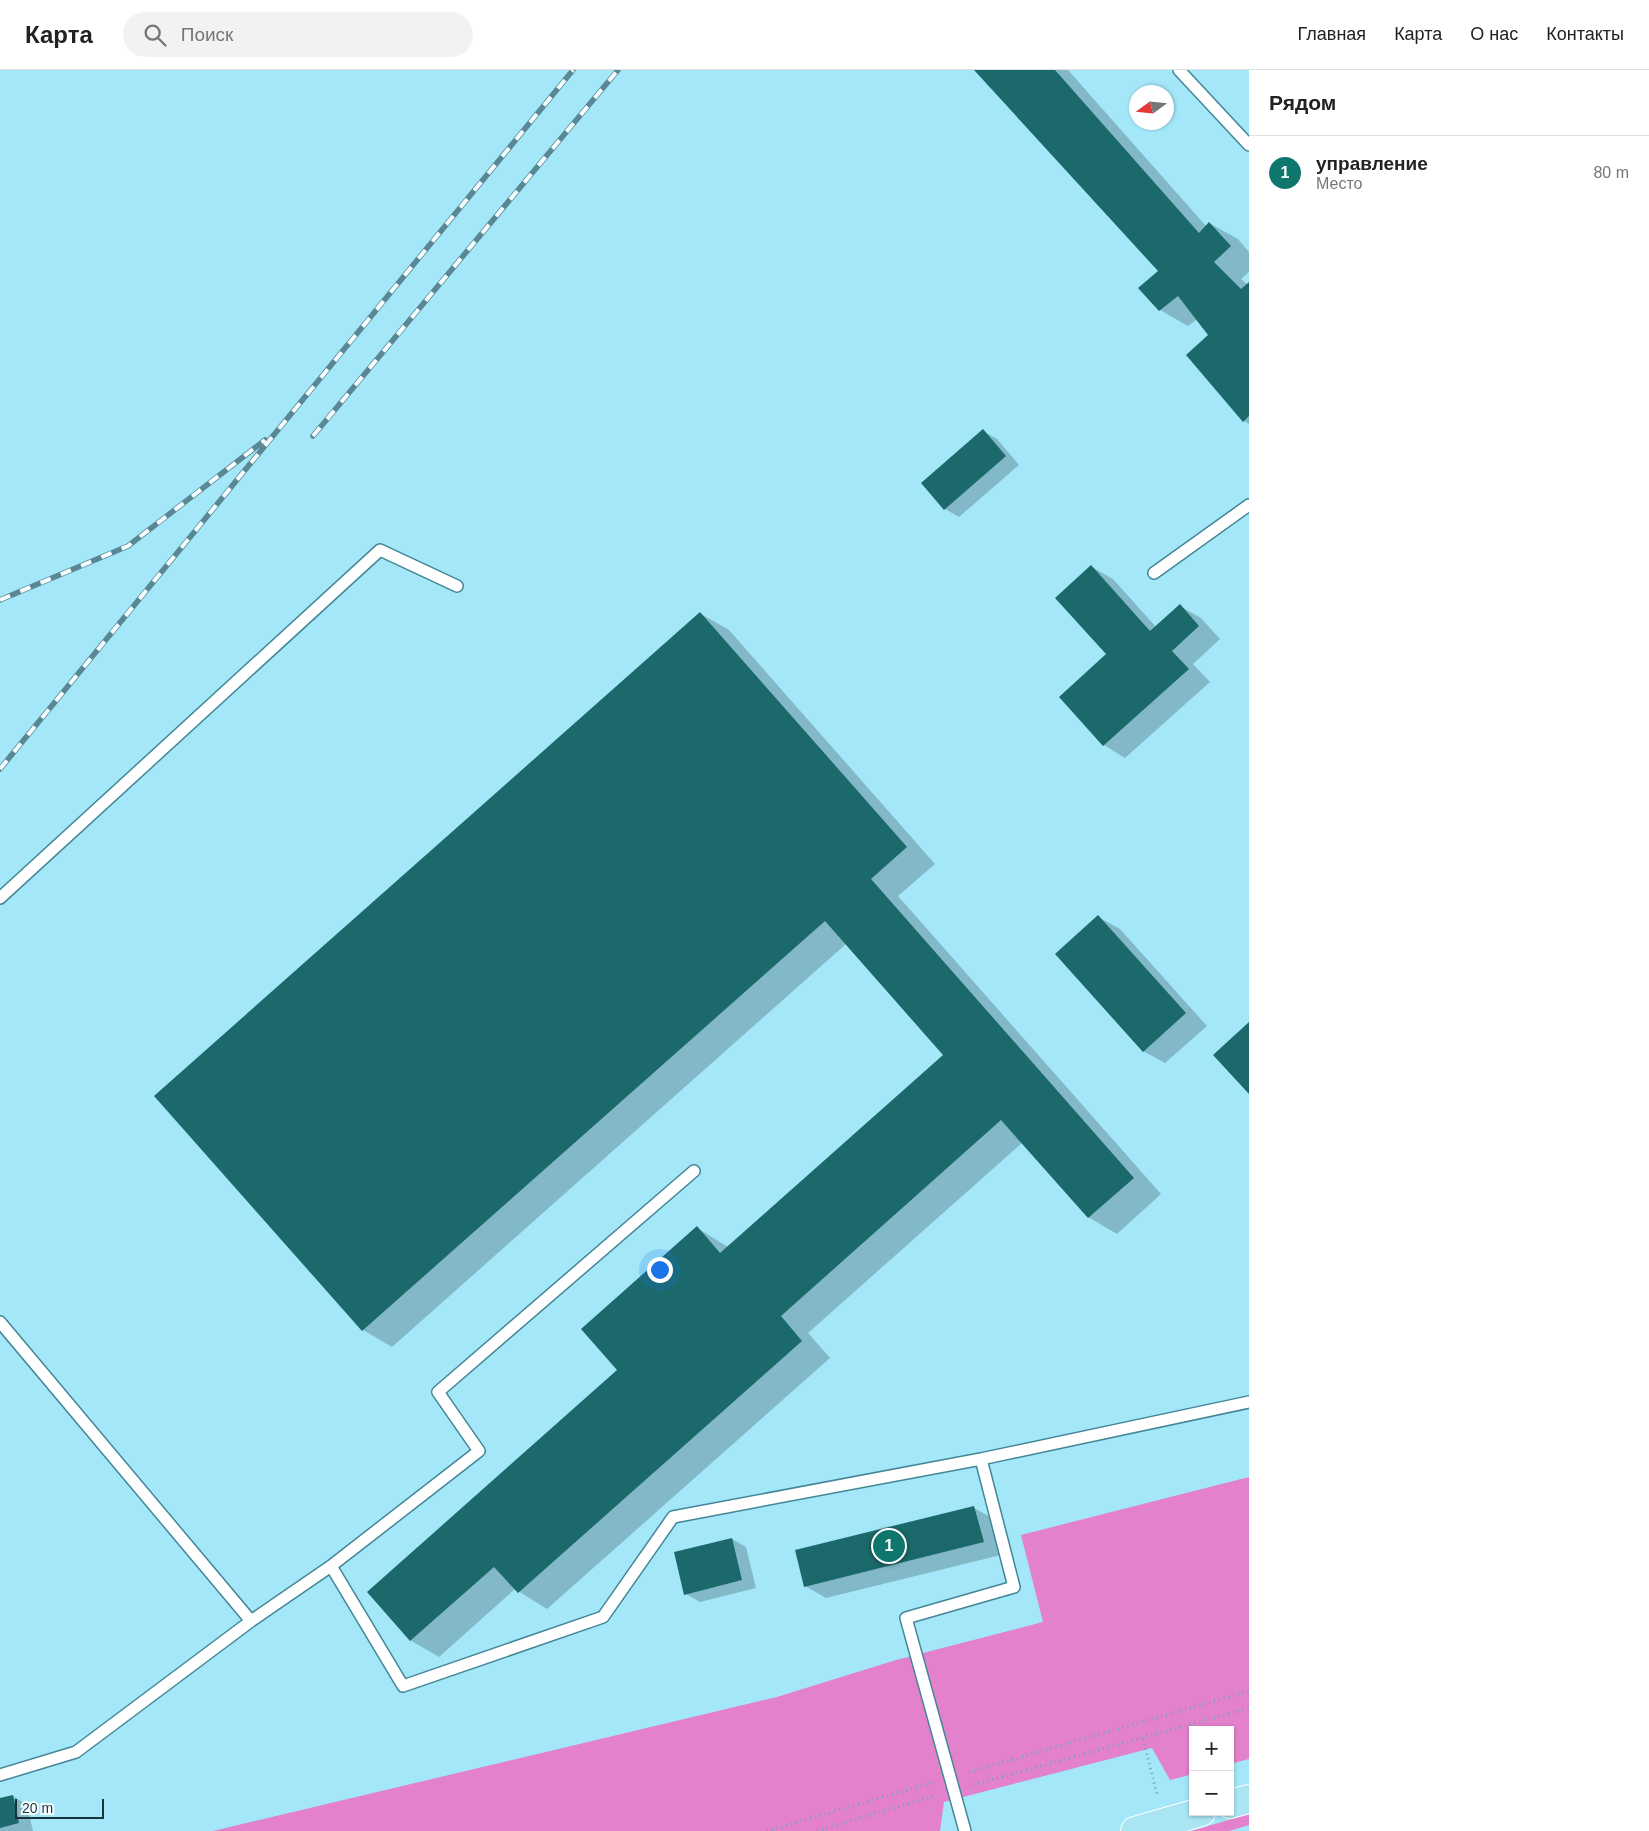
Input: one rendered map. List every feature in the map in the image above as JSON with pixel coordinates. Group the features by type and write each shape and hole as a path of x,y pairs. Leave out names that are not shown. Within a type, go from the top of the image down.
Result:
{"main road":[{"path":"1234,1803 1249,1799"},
{"path":"1135,1831 1189,1815"}],"lane":[{"path":"1180,70 1249,145"},
{"path":"1154,573 1249,505"},
{"path":"0,898 380,550 457,586"},
{"path":"0,1775 76,1752 251,1621 331,1566 479,1451 438,1392 694,1170"},
{"path":"0,1322 251,1621"},
{"path":"331,1566 403,1686 603,1617 673,1517 981,1459 1249,1402"},
{"path":"965,1831 906,1618 1014,1587 981,1459"}],"path":[{"path":"766,1831 949,1774 1249,1691"},
{"path":"817,1831 953,1790 1143,1739 1249,1708"},
{"path":"1143,1739 1158,1798"}],"shaded area":[{"path":"1249,1477 1249,1759 1234,1763 1234,1726 1189,1726 1189,1775 1170,1780 1152,1748 944,1802 940,1831 213,1831 777,1697 896,1660 1043,1622 1021,1535"},
{"path":"1249,1814 1249,1825 1229,1831 1191,1831"}],"building":[{"path":"974,70 1055,70 1199,233 1209,222 1231,246 1214,262 1241,289 1249,282 1249,416 1243,422 1186,355 1208,335 1178,296 1159,311 1138,288 1158,271"},
{"path":"983,429 1006,456 944,510 921,483"},
{"path":"1091,565 1150,631 1180,604 1199,626 1172,651 1189,669 1103,746 1059,697 1106,654 1055,598"},
{"path":"700,612 907,847 871,879 1134,1178 1088,1218 1001,1120 781,1316 802,1341 518,1593 494,1567 410,1641 367,1592 617,1370 581,1329 697,1226 720,1253 943,1055 825,921 362,1331 154,1096"},
{"path":"1098,915 1186,1013 1143,1052 1055,954"},
{"path":"1249,1022 1249,1094 1213,1055"},
{"path":"974,1506 984,1542 804,1587 795,1550"},
{"path":"732,1538 742,1580 684,1595 674,1552"},
{"path":"13,1795 19,1823 0,1828 0,1798"}],"railway":[{"path":"0,769 573,70"},
{"path":"313,436 618,70"},
{"path":"0,600 128,546 265,440"}],"place":[{"name":"управление","path":"889,1546"}]}
